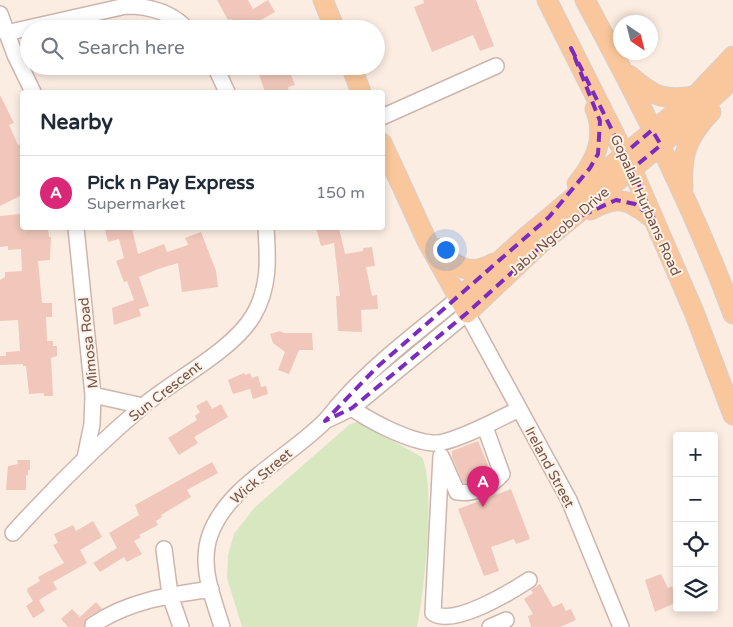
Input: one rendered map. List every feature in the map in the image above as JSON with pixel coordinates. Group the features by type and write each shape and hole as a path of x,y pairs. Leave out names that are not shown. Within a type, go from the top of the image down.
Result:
{"main road":[{"path":"324,0 332,20"},
{"name":"Gopalall Hurbans Road","path":"547,0 628,161 654,219 694,312 733,415"},
{"path":"585,0 622,69 684,197 733,314"},
{"path":"549,217 590,168 598,154 600,121 571,48"},
{"name":"Jabu Ngcobo Drive","path":"656,138 733,56"},
{"path":"622,69 655,95 666,99 695,96"},
{"path":"354,75 360,90"},
{"name":"Jabu Ngcobo Drive","path":"463,306 506,256 549,217 628,161 733,79"},
{"path":"684,197 683,156 688,141 733,86"},
{"path":"385,150 427,241 463,306"},
{"name":"Jabu Ngcobo Drive","path":"463,306 568,222 628,161"},
{"path":"568,222 603,203 616,200 635,204 654,219"},
{"path":"427,241 455,265 472,271 480,270 506,256"}],"street":[{"path":"64,20 126,6 143,6 161,11 174,20"},
{"path":"0,14 6,33 20,64"},
{"path":"6,33 20,30"},
{"path":"385,116 496,66"},
{"path":"25,75 32,90"},
{"path":"219,75 225,90"},
{"name":"Mimosa Road","path":"76,230 93,396 92,424 85,458"},
{"name":"Sun Crescent","path":"12,533 85,458 143,406 226,344 247,325 260,301 267,276 266,230"},
{"name":"Wick Street","path":"222,627 207,578 207,550 212,529 225,508 463,306"},
{"name":"Ireland Street","path":"463,306 569,500 621,627"},
{"path":"93,396 143,406"},
{"path":"347,404 399,433 437,450 457,492 465,494 495,482 502,474 485,427"},
{"path":"437,450 519,408"},
{"path":"437,450 433,613 442,620 461,624 529,580"},
{"path":"164,549 170,595 182,627"},
{"path":"93,625 128,606 170,595 211,589"},
{"path":"490,627 506,620"}],"highlighted area":[{"path":"571,48 624,154 652,130 661,145 632,169 654,219 635,204 616,200 568,222 467,313 352,408 325,421 376,368 549,217 590,168 598,154 600,121"}],"green space":[{"path":"358,422 422,457 426,471 428,514 423,590 417,627 242,627 227,578 228,555 234,534 254,508 350,424"}],"building":[{"path":"217,0 248,0 253,9 268,0 275,12 261,20 228,20"},
{"path":"423,0 476,0 494,46 480,51 473,35 432,52 414,7 424,3"},
{"path":"259,75 291,75 295,85 288,87 289,90 264,90"},
{"path":"0,95 14,123 9,125 18,145 20,144 20,196 0,206"},
{"path":"20,214 20,230 48,230 49,237 51,237 50,260 38,261 42,303 52,303 52,317 46,317 47,341 53,341 53,346 57,346 57,356 51,358 53,396 44,396 44,393 29,394 26,366 23,366 23,364 0,365 0,356 6,356 6,352 20,351 18,320 0,321 0,280 5,277 5,272 22,271 21,249 8,250 8,246 0,247 0,216"},
{"path":"105,230 132,230 138,254 164,244 167,252 188,245 185,238 201,232 216,271 218,287 182,292 178,263 158,269 139,277 149,306 139,309 141,316 114,325 112,308 134,300 127,281 124,282 116,261 124,258 119,239 108,242"},
{"path":"317,230 339,230 345,254 363,251 363,248 372,247 375,266 366,267 372,296 377,295 378,309 361,310 362,332 338,331 336,296 340,296 334,243 321,246"},
{"path":"280,331 284,333 312,333 313,350 299,350 289,374 278,370 285,352 273,343 270,334"},
{"path":"244,373 245,375 250,373 252,378 258,376 261,387 266,386 268,394 253,399 250,389 233,394 228,380"},
{"path":"207,400 212,409 221,404 228,417 194,437 198,443 179,455 168,438 197,420 195,416 200,412 196,406"},
{"path":"478,441 491,472 478,480 463,483 452,457 452,451"},
{"path":"17,460 30,460 30,470 28,470 28,475 26,476 26,490 6,490 8,466 18,464"},
{"path":"212,462 218,473 187,490 191,497 161,515 162,517 156,521 158,525 139,535 141,537 134,541 142,554 127,562 124,557 100,572 93,563 117,548 109,533 139,515 135,505"},
{"path":"511,489 530,539 516,544 514,539 491,547 499,571 484,576 458,509"},
{"path":"93,521 102,537 80,550 87,563 53,582 57,589 39,600 45,611 33,618 26,606 33,601 27,591 28,588 40,581 38,577 64,563 53,545 58,543 54,534 73,525 76,531"},
{"path":"661,574 668,588 672,586 673,604 655,612 645,580"},
{"path":"540,584 553,607 562,603 566,611 571,609 576,620 560,627 531,627 528,616 533,614 524,599 533,593 531,590"},
{"path":"96,602 102,609 88,617 84,627 68,627 61,619 72,609 80,617"}],"place":[{"name":"Pick n Pay Express","path":"483,507"}]}
